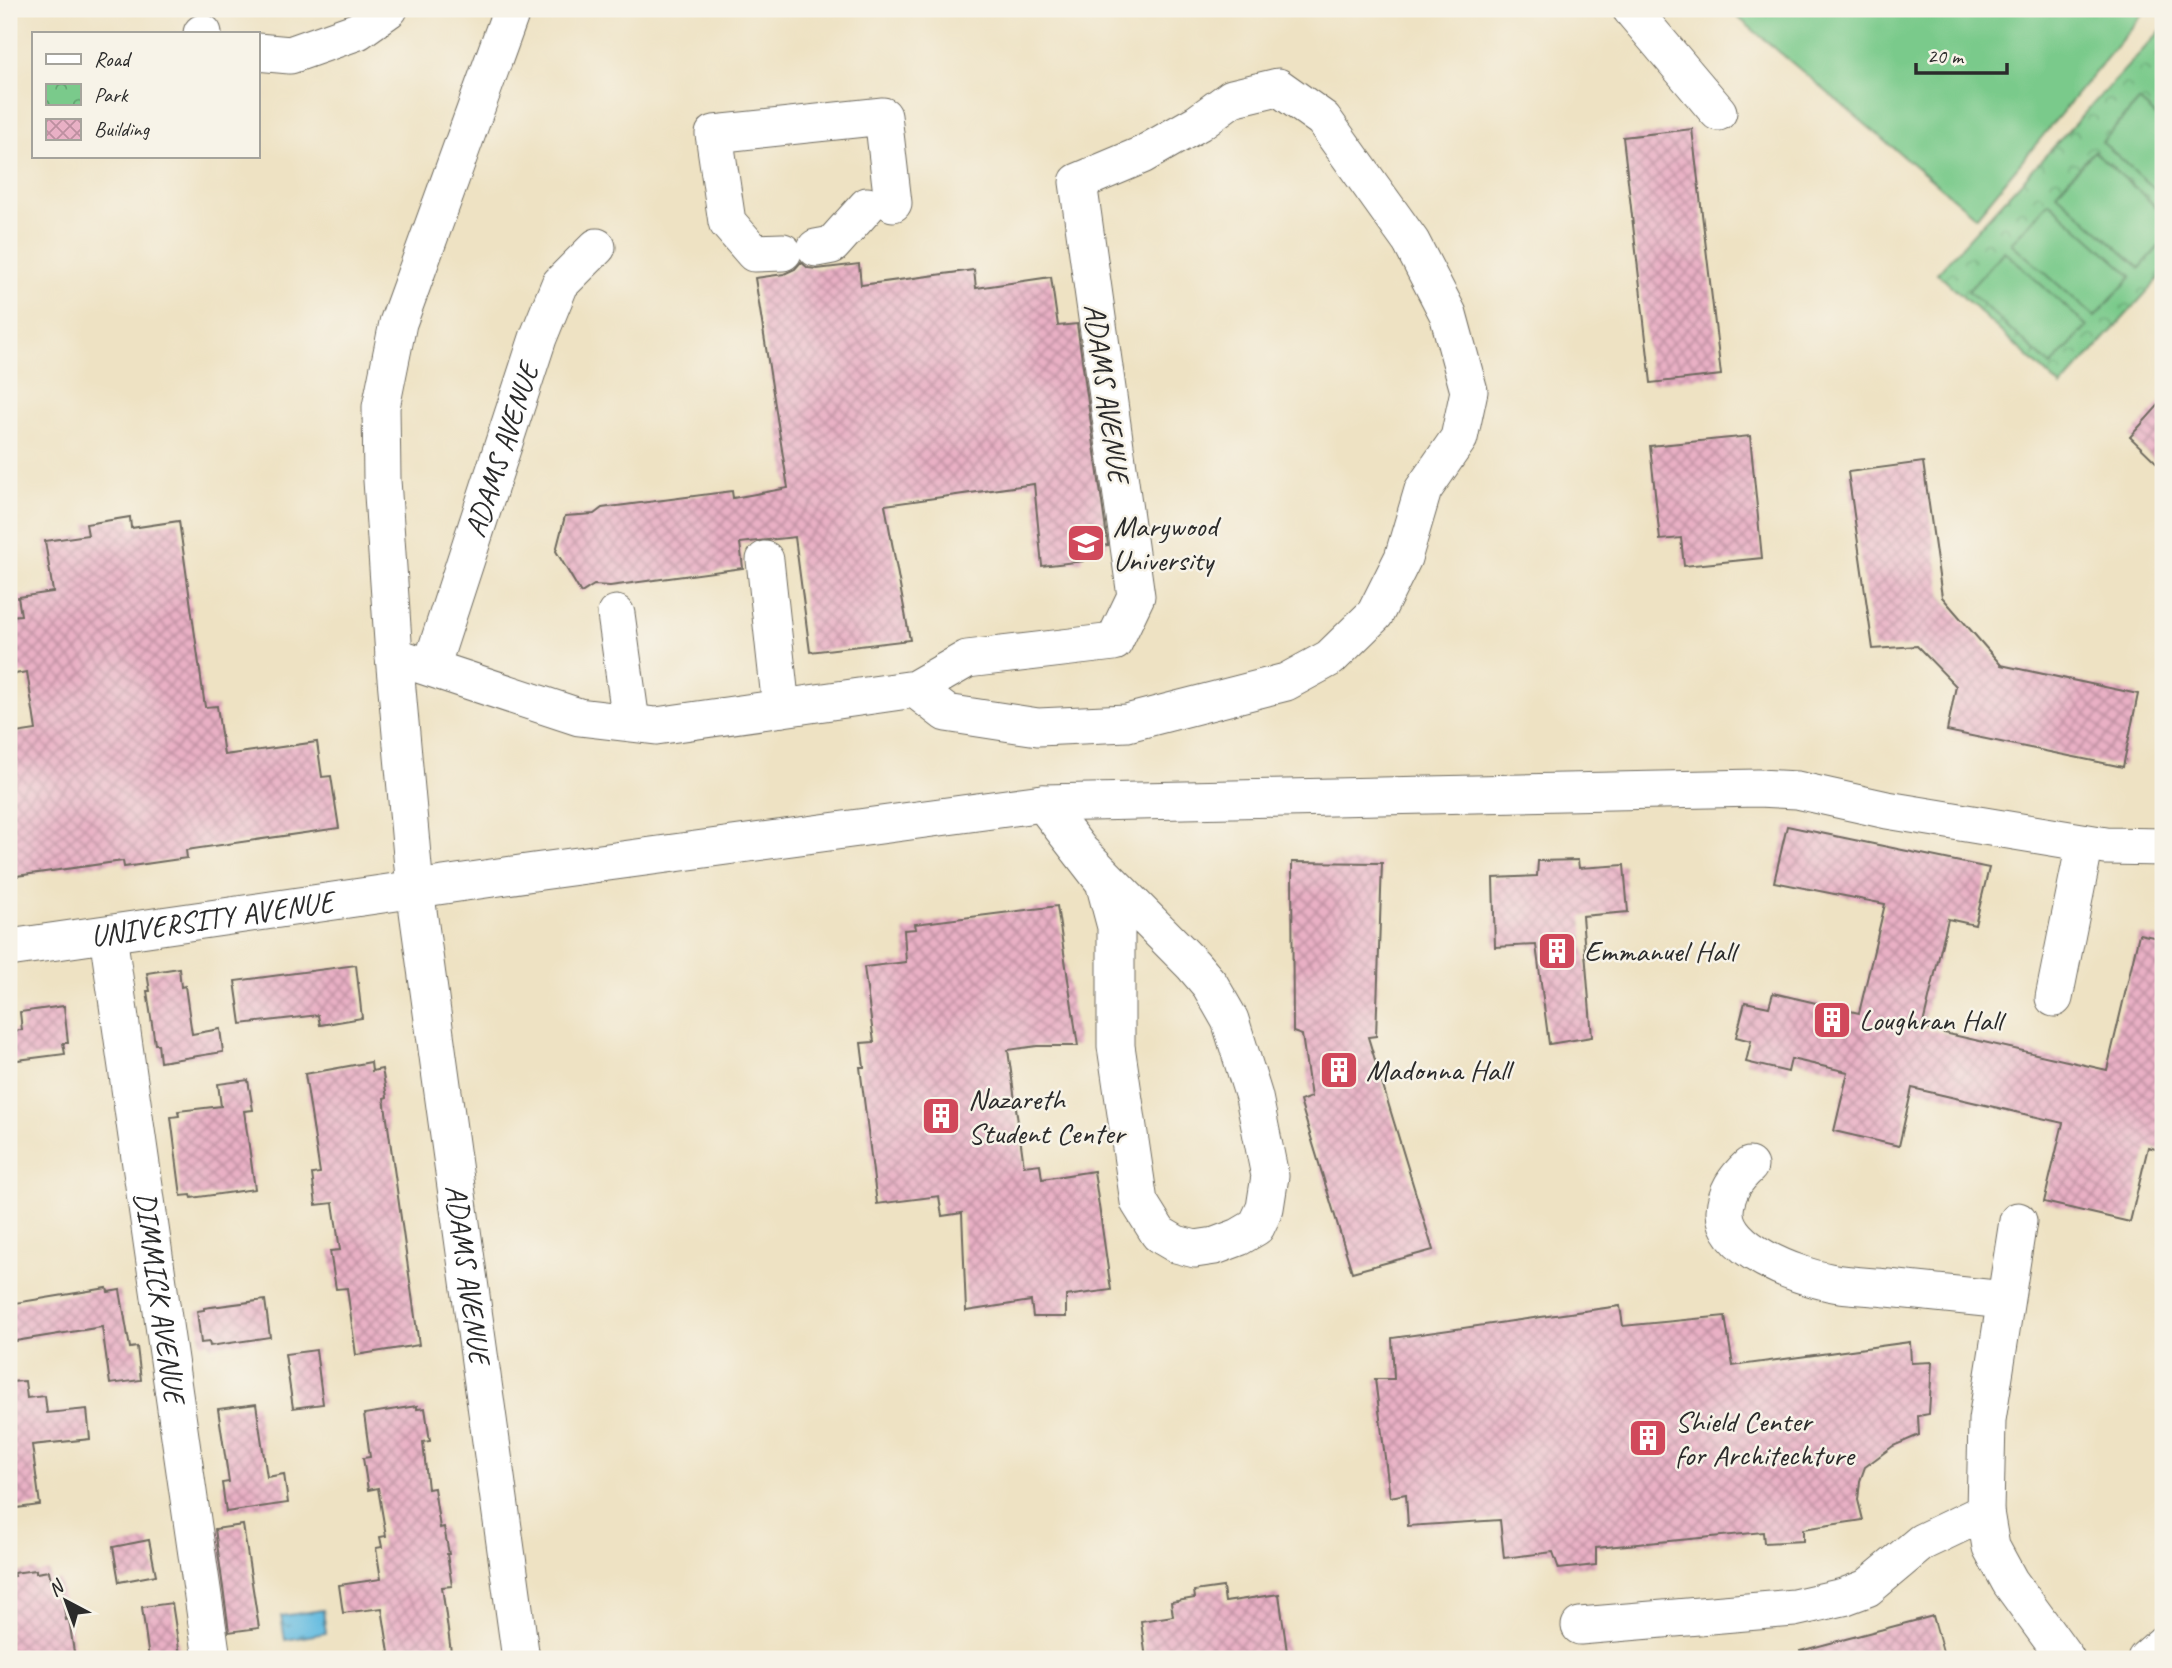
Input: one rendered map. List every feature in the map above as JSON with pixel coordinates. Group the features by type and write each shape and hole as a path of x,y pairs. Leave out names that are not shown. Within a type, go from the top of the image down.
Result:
{"street":[{"path":"259,52 290,55 358,31 389,9"},
{"name":"ADAMS AVENUE","path":"512,9 398,323 381,407 382,480 394,656 415,889 521,1659"},
{"path":"1631,9 1718,112"},
{"name":"ADAMS AVENUE","path":"1278,87 1323,119 1411,242 1448,314 1469,391 1459,438 1423,490 1403,558 1375,614 1330,658 1286,682 1127,723 1038,727 946,713 915,689 967,659 1114,642 1136,596 1078,182 1142,155 1198,123 1232,97 1278,87"},
{"path":"883,116 880,205 832,245 754,253 727,222 714,134 883,116"},
{"name":"ADAMS AVENUE","path":"431,667 538,338 560,284 597,247"},
{"path":"765,560 781,708"},
{"path":"616,614 631,722"},
{"path":"394,656 579,717 656,726 915,689"},
{"name":"UNIVERSITY AVENUE","path":"9,948 1043,803 1758,788 1797,790 1887,810 2085,843 2163,847"},
{"path":"1043,803 1104,883 1116,927 1116,1046 1133,1177 1139,1202 1159,1234 1176,1244 1195,1249 1215,1246 1256,1227 1265,1208 1270,1176 1254,1097 1230,1020 1210,985 1083,854"},
{"path":"2054,998 2085,843"},
{"name":"DIMMICK AVENUE","path":"108,934 212,1659"},
{"path":"1749,1166 1737,1177 1726,1198 1725,1220 1737,1239 1765,1259 1799,1274 1829,1282 2005,1300"},
{"path":"2018,1221 1987,1420 1985,1512 1991,1547 2010,1582 2066,1659"},
{"path":"1580,1626 1794,1608 1843,1597 1867,1588 1922,1542 1985,1512"},
{"path":"2146,1659 2163,1644"}],"green space":[{"path":"1728,9 2147,9 1976,217"},
{"path":"2163,28 2163,274 2061,387 1937,273"},
{"path":"2139,101 2163,122 2163,196 2102,142"},
{"path":"2094,151 2163,213 2163,242 2140,268 2056,193"},
{"path":"2049,202 2132,276 2095,317 2011,243"},
{"path":"2004,251 2087,326 2051,366 1968,291"}],"water":[{"path":"323,1610 326,1633 285,1640 281,1616"}],"building":[{"path":"1692,129 1721,375 1651,383 1623,137"},
{"path":"801,262 808,268 817,269 859,264 861,285 974,270 976,288 1051,277 1058,326 1077,324 1108,545 1082,548 1083,561 1042,566 1034,484 885,505 910,640 810,652 795,537 740,543 743,568 610,586 594,585 581,593 556,551 565,516 594,514 602,508 732,491 733,498 788,488 755,278 784,274 795,269"},
{"path":"2163,400 2163,469 2130,437"},
{"path":"1750,436 1762,558 1684,566 1681,538 1660,540 1650,446"},
{"path":"1923,462 1942,597 2001,665 2138,694 2123,767 1947,731 1956,686 1917,646 1873,649 1848,472"},
{"path":"130,517 131,528 179,521 205,707 217,706 224,755 317,742 322,777 331,776 339,828 186,850 187,858 124,867 123,861 9,877 9,734 36,730 27,672 9,675 9,616 21,615 18,597 53,592 45,541 88,535 86,524"},
{"name":"Loughran Hall","path":"1787,826 1989,868 1975,925 1948,919 1922,1028 2107,1070 2139,934 2163,939 2163,1151 2148,1147 2130,1222 2044,1202 2063,1123 1912,1088 1899,1146 1834,1131 1848,1072 1791,1059 1788,1072 1746,1062 1751,1041 1736,1037 1745,1002 1769,1007 1773,993 1859,1013 1885,904 1774,882"},
{"name":"Emmanuel Hall","path":"1578,860 1579,868 1624,865 1628,912 1582,916 1592,1037 1549,1044 1536,945 1495,947 1493,878 1537,876 1538,861"},
{"name":"Madonna Hall","path":"1292,862 1382,863 1376,1036 1368,1037 1433,1250 1352,1272 1300,1101 1311,1097 1302,1035 1293,1032"},
{"name":"Nazareth Student Center","path":"1057,906 1078,1046 1037,1046 1008,1050 1024,1166 1040,1164 1042,1179 1094,1171 1111,1290 1066,1296 1066,1317 1033,1317 1031,1301 966,1311 962,1213 942,1216 939,1196 877,1204 860,1067 864,1067 861,1043 874,1042 864,967 906,962 904,930 916,929 915,924"},
{"path":"356,965 362,1018 320,1025 318,1015 241,1024 235,981"},
{"path":"179,968 181,987 185,986 192,1034 220,1029 223,1052 160,1062 147,991 150,991 147,973"},
{"path":"64,1006 68,1043 63,1043 65,1054 9,1061 9,1031 22,1030 20,1012"},
{"path":"371,1062 372,1071 382,1069 387,1097 384,1098 419,1345 356,1355 347,1288 336,1289 330,1251 340,1250 333,1203 316,1205 312,1174 320,1173 305,1074"},
{"path":"248,1080 253,1110 244,1111 255,1189 192,1198 191,1195 181,1196 171,1117 179,1116 178,1111 221,1106 218,1084"},
{"path":"107,1288 108,1292 120,1290 130,1348 137,1347 141,1380 110,1384 102,1327 9,1342 9,1304"},
{"path":"265,1300 270,1337 210,1346 209,1342 201,1343 197,1311"},
{"name":"Shield Center for Architechture","path":"1620,1306 1623,1326 1725,1316 1733,1366 1910,1342 1911,1363 1932,1362 1929,1414 1918,1416 1919,1435 1893,1446 1865,1467 1858,1500 1863,1520 1803,1529 1803,1541 1764,1543 1763,1532 1596,1548 1596,1565 1559,1569 1553,1552 1504,1558 1500,1520 1408,1526 1406,1494 1390,1497 1375,1379 1394,1379 1392,1338"},
{"path":"316,1350 323,1404 293,1408 285,1354"},
{"path":"25,1381 27,1398 45,1396 47,1413 87,1409 90,1439 32,1445 40,1505 9,1509 9,1382"},
{"path":"256,1404 267,1477 284,1474 288,1503 226,1512 222,1483 229,1482 218,1409"},
{"path":"417,1406 417,1409 425,1408 430,1441 423,1442 428,1489 434,1488 440,1528 444,1527 449,1554 452,1586 442,1587 452,1659 390,1659 382,1608 343,1613 339,1585 381,1579 376,1548 382,1547 380,1537 386,1536 378,1488 368,1490 363,1458 370,1457 364,1414"},
{"path":"243,1525 259,1628 229,1632 215,1529"},
{"path":"149,1540 156,1575 119,1582 113,1547"},
{"path":"36,1570 36,1573 49,1571 51,1582 60,1580 75,1659 9,1659 9,1577 14,1576 13,1573"},
{"path":"1223,1587 1225,1602 1279,1594 1288,1659 1146,1659 1141,1621 1173,1616 1171,1602 1195,1598 1194,1591"},
{"path":"172,1603 180,1655 149,1659 142,1607"},
{"path":"1933,1616 1945,1659 1801,1659 1800,1651"}],"place":[{"name":"Marywood University","path":"1086,543"},
{"name":"Emmanuel Hall","path":"1557,951"},
{"name":"Loughran Hall","path":"1832,1020"},
{"name":"Madonna Hall","path":"1339,1070"},
{"name":"Nazareth Student Center","path":"941,1116"},
{"name":"Shield Center for Architechture","path":"1648,1438"}]}
